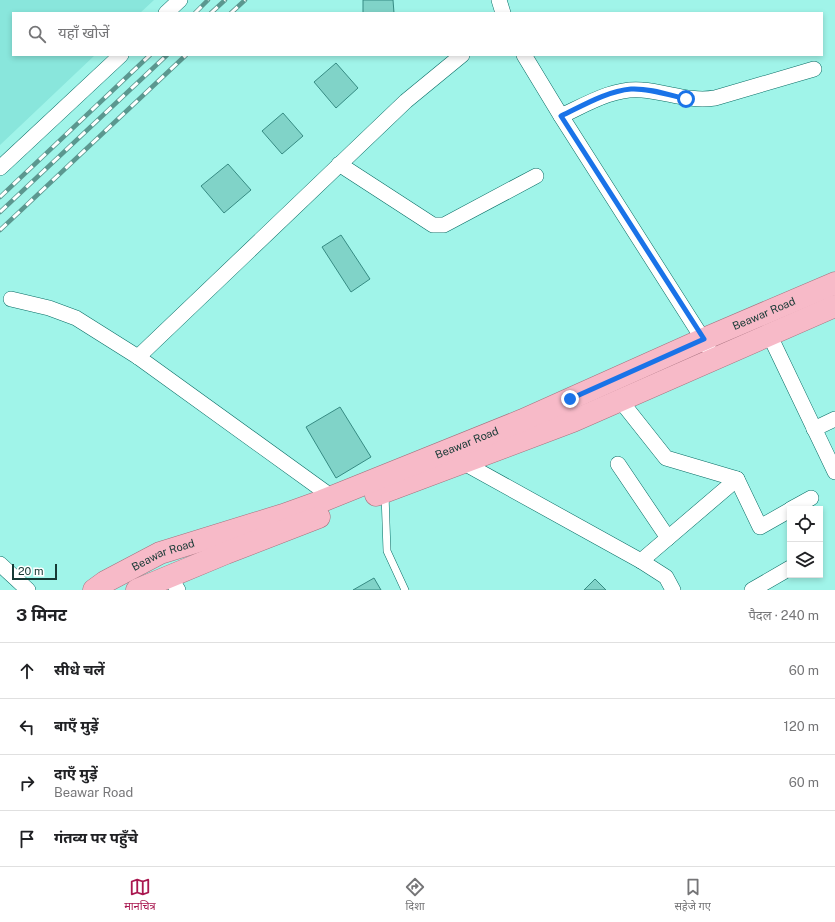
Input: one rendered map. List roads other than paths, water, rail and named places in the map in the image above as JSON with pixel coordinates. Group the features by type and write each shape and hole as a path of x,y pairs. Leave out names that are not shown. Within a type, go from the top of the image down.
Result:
{"main road":[{"name":"Beawar Road","path":"458,456 552,408 704,339 835,283"},
{"name":"Beawar Road","path":"137,590 174,583 285,523 331,503 458,456 551,430 715,360 769,334 835,306"},
{"name":"Beawar Road","path":"94,590 105,582 160,553 285,523"}],"street":[{"path":"167,12 180,0"},
{"path":"499,0 503,12"},
{"path":"0,168 120,56"},
{"path":"138,357 417,91 461,56"},
{"path":"525,56 561,116 704,339 715,360"},
{"path":"561,116 595,100 630,89 686,99 702,100 715,98 814,69"},
{"path":"339,164 433,225 444,225 536,176"},
{"path":"11,299 49,308 76,318 138,357 331,503"},
{"path":"769,334 835,472"},
{"path":"620,400 666,458 737,479 760,527 787,511"},
{"path":"814,429 835,418"},
{"path":"458,456 641,560 666,577 673,590"},
{"path":"618,464 668,538"},
{"path":"641,560 737,479"},
{"path":"796,506 811,498"},
{"path":"0,564 28,590"},
{"path":"752,590 787,570"}],"lane":[{"path":"384,484 387,516 385,538 387,551 405,590"}],"railway":[{"path":"196,12 208,0"},
{"path":"212,12 225,0"},
{"path":"232,12 245,0"},
{"path":"0,197 149,56"},
{"path":"0,212 166,56"},
{"path":"0,230 185,56"}]}
